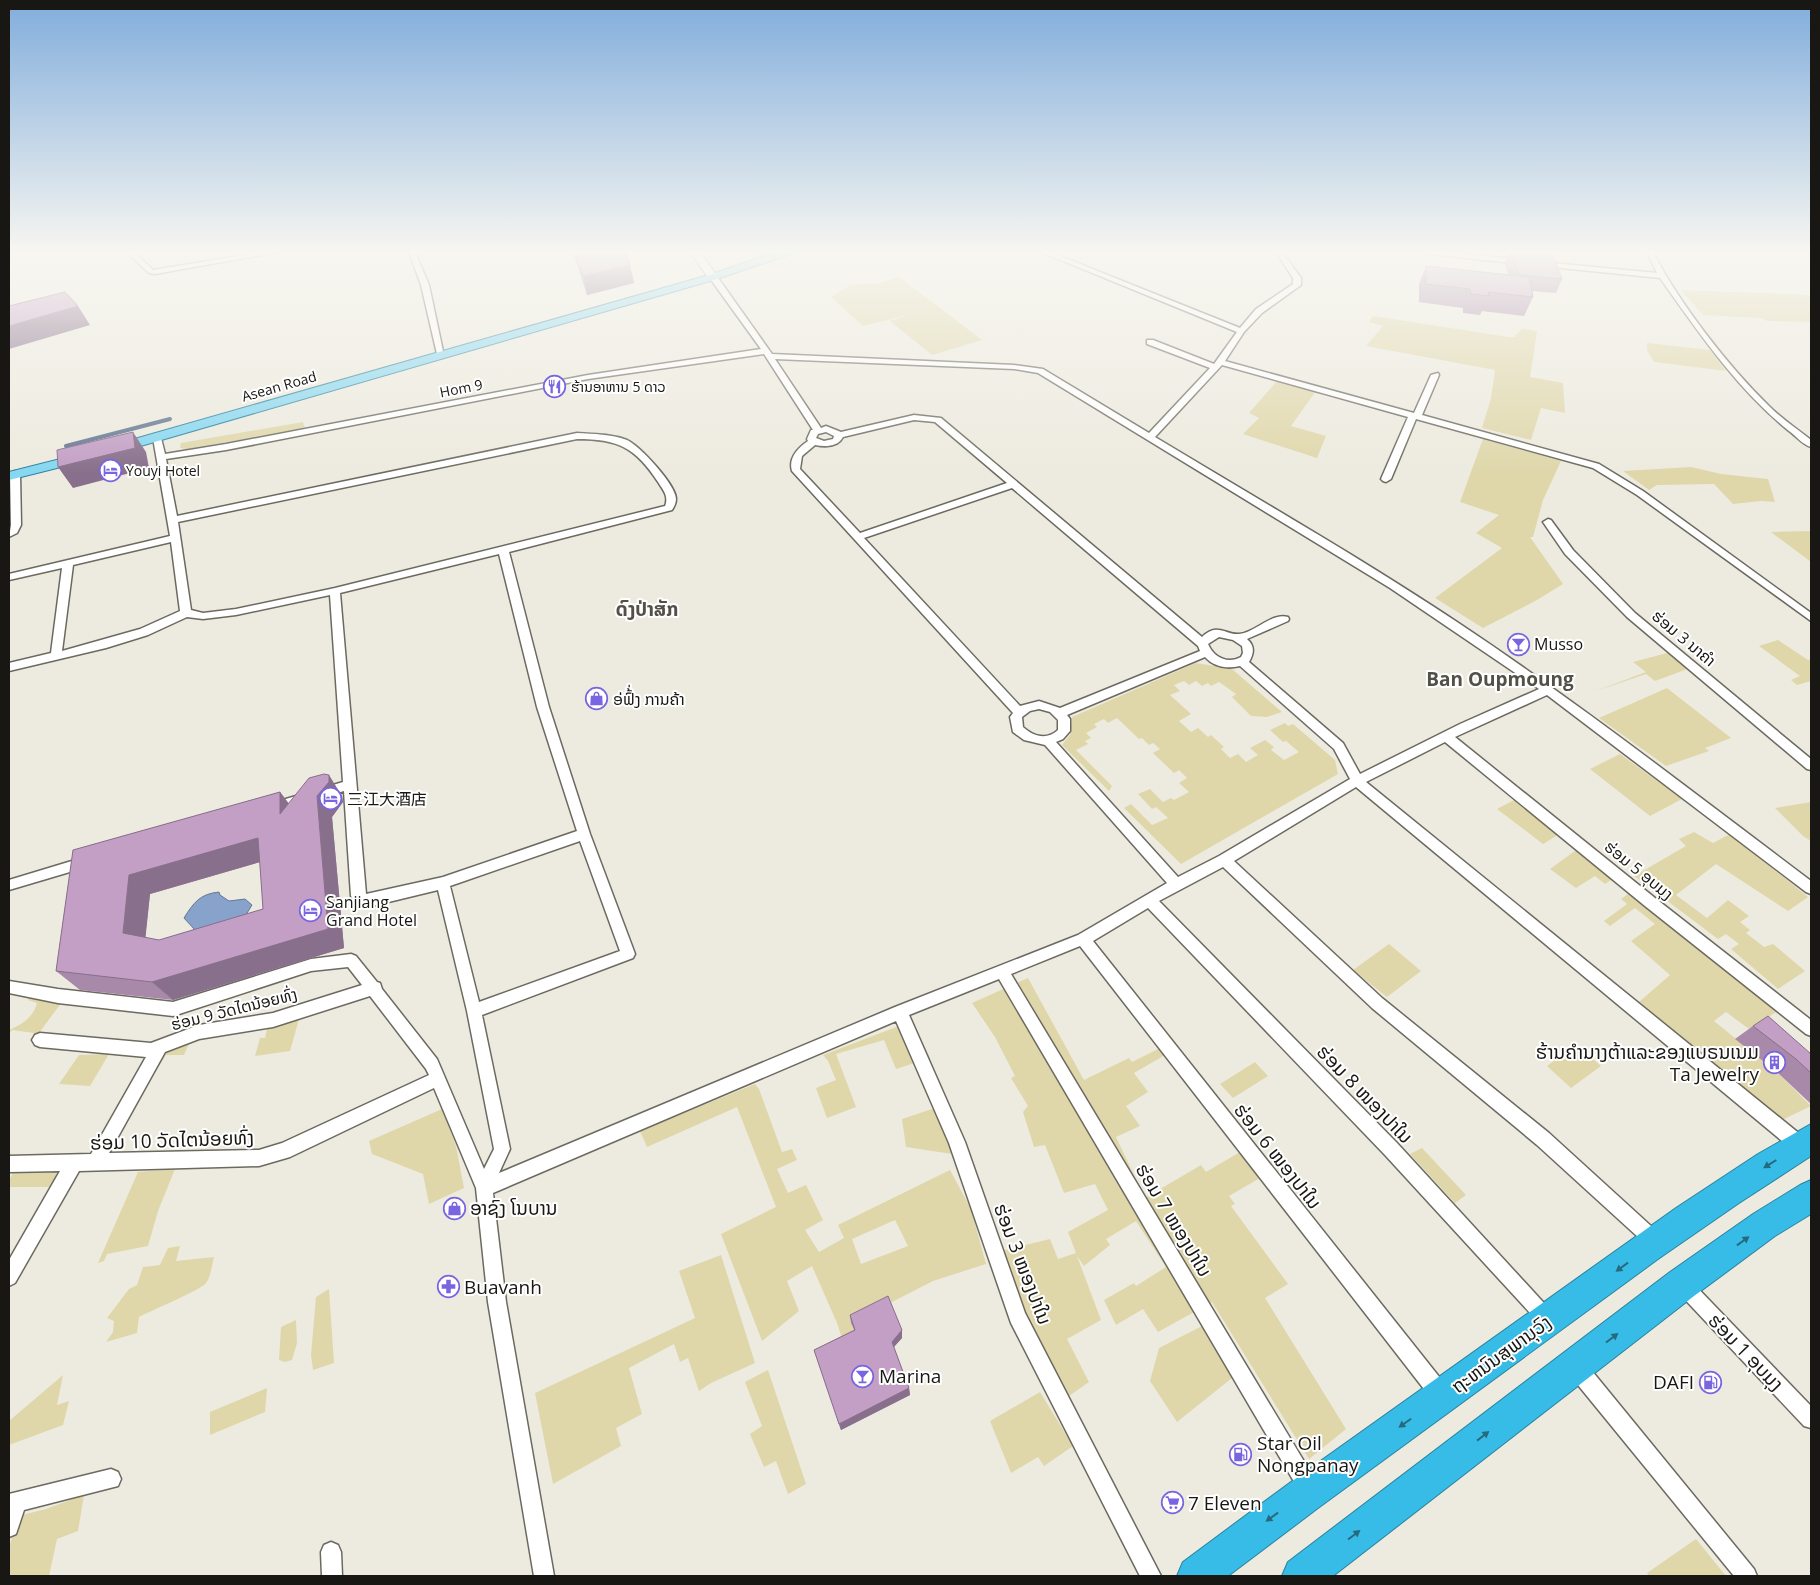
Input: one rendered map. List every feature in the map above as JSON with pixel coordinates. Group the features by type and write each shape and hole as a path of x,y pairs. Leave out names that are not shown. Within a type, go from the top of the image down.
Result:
{"highway":[{"name":"ຖະຫນົນສຸພານຸວົງ","path":"1197,1576 1310,1490 1656,1242 1729,1190 1806,1142"},
{"path":"1320,1570 1575,1366 1682,1284 1764,1225 1811,1196"}],"main road":[{"name":"Asean Road","path":"12,475 157,438 540,326"}],"street":[{"path":"435,326 441,354"},
{"path":"748,326 818,430"},
{"path":"1228,326 1241,331"},
{"path":"1149,438 1217,364 1246,326"},
{"path":"1698,326 1767,409 1811,444"},
{"path":"1150,342 1217,364 1415,415 1580,461 1606,471 1640,493 1811,618"},
{"name":"Hom 9","path":"161,457 226,447 588,377 768,353 1014,367 1040,371 1394,586 1548,690 1811,888"},
{"path":"1386,479 1435,376"},
{"path":"813,442 811,439 812,434 818,430 831,430 838,435 855,433 907,418 922,417 938,420 1219,662 1227,664 1242,662 1246,658 1249,649 1240,638 1230,634 1215,634 1205,640 1204,648"},
{"path":"838,435 837,440 830,443 821,444 813,442 800,451 795,461 795,469 1019,712"},
{"path":"9,667 102,645 144,632 186,613 203,616 236,612 335,591 669,508 672,501 671,495 646,458 629,443 610,437 577,436 173,520"},
{"path":"157,438 173,520 174,538 186,613"},
{"path":"9,534 14,531 16,526 12,475"},
{"path":"858,537 1014,484"},
{"name":"ຮ່ອມ 3 ນາຄຳ","path":"1548,522 1569,552 1631,615 1811,766"},
{"path":"9,577 174,538"},
{"path":"474,1011 628,954 584,834 538,691 503,549"},
{"path":"56,656 68,563"},
{"path":"335,591 358,896 363,900 372,900 443,883 584,834"},
{"path":"1240,638 1284,619"},
{"path":"1060,714 1204,648"},
{"path":"1242,662 1339,746 1357,781 1806,1142"},
{"path":"484,1188 900,1012 1083,939 1176,884 1224,860 1357,781 1446,736 1548,690"},
{"path":"1040,705 1054,709 1060,714 1064,719 1064,731 1060,736 1049,740 1037,741 1022,734 1015,723 1019,712 1024,708 1040,705"},
{"name":"ຮ່ອມ 5 ອຸບມຸງ","path":"1446,736 1650,902 1811,1029"},
{"path":"1049,740 1052,747 1176,884"},
{"path":"265,809 351,784"},
{"path":"9,885 97,859"},
{"path":"1224,860 1377,1003 1543,1139 1656,1242"},
{"path":"443,883 474,1011 502,1149 484,1188"},
{"name":"ຮ່ອມ 8 ໜອງປາໃນ","path":"1149,900 1391,1149 1548,1320"},
{"name":"ຮ່ອມ 6 ໜອງປາໃນ","path":"1083,939 1442,1397"},
{"path":"9,987 58,996 173,1009 311,965 351,960 375,988 432,1064 484,1188 497,1302 544,1576"},
{"name":"ຮ່ອມ 7 ໜອງປາໃນ","path":"1002,972 1310,1490"},
{"name":"ຮ່ອມ 9 ວັດໄຕນ້ອຍທົ່ງ","path":"40,1040 151,1050 204,1031 273,1020 375,988"},
{"name":"ຮ່ອມ 3 ໜອງປາໃນ","path":"900,1012 957,1142 1017,1317 1151,1576"},
{"path":"95,1163 160,1046"},
{"name":"ຮ່ອມ 10 ວັດໄຕນ້ອຍທົ່ງ","path":"9,1164 259,1158 271,1155 439,1078"},
{"path":"9,1277 74,1163"},
{"name":"ຮ່ອມ 1 ອຸບມຸງ","path":"1682,1284 1811,1419"},
{"path":"1575,1366 1747,1576"},
{"path":"9,1527 12,1503 111,1479"},
{"path":"331,1552 332,1576"}],"shaded area":[{"path":"896,326 964,326 982,340 932,355"},
{"path":"1383,326 1437,326 1508,337 1514,337 1522,329 1537,331 1530,377 1563,383 1565,413 1541,408 1531,440 1482,428 1491,398 1495,370 1366,346"},
{"path":"1647,343 1710,350 1726,371 1654,362 1647,350"},
{"path":"1277,381 1316,391 1291,426 1326,436 1317,458 1243,434 1259,418 1249,413"},
{"path":"303,422 305,429 187,449 180,448 181,443"},
{"path":"1483,439 1561,461 1543,500 1533,537 1530,537 1563,584 1483,628 1435,598 1502,548 1476,533 1499,515 1460,502"},
{"path":"1691,467 1721,474 1768,479 1775,502 1761,501 1733,504 1714,484 1657,485 1649,490 1623,471"},
{"path":"1811,531 1811,562 1771,532"},
{"path":"1778,640 1808,660 1811,659 1811,681 1797,685 1791,680 1800,676 1759,646"},
{"path":"1671,652 1690,668 1655,681 1646,674 1593,692 1646,672 1633,662"},
{"path":"1196,663 1232,669 1282,712 1267,717 1251,716 1232,697 1236,694 1219,682 1211,686 1208,683 1202,686 1196,681 1189,685 1184,681 1174,685 1180,691 1170,695 1191,714 1179,721 1191,732 1198,728 1208,737 1211,735 1224,747 1221,749 1230,758 1238,754 1246,762 1258,755 1250,748 1265,740 1274,747 1271,750 1284,760 1299,752 1286,741 1283,742 1270,730 1285,723 1288,726 1293,724 1335,760 1338,774 1181,864 1124,808 1131,804 1152,825 1168,818 1156,807 1152,809 1138,794 1150,789 1163,802 1171,798 1174,800 1189,792 1179,783 1187,778 1179,770 1174,773 1153,753 1160,749 1153,743 1149,745 1142,738 1139,739 1117,718 1108,723 1104,719 1094,724 1097,727 1086,733 1091,738 1085,741 1088,744 1076,750 1112,786 1109,791 1062,745 1070,735 1072,717"},
{"path":"1667,688 1731,738 1705,748 1709,751 1666,766 1599,718"},
{"path":"1620,754 1682,799 1650,816 1590,769"},
{"path":"1516,799 1561,833 1543,844 1497,809"},
{"path":"1811,802 1811,841 1803,836 1775,808"},
{"path":"1694,832 1713,843 1730,834 1808,897 1788,911 1716,864 1676,895 1707,918 1728,900 1749,916 1740,922 1750,930 1746,933 1764,947 1773,944 1805,971 1778,989 1731,949 1739,944 1726,934 1718,939 1634,876 1686,846 1679,839"},
{"path":"1579,848 1618,880 1615,883 1611,880 1605,884 1595,876 1576,888 1550,869"},
{"path":"1632,891 1689,937 1686,939 1778,1011 1749,1029 1726,1012 1714,1021 1777,1072 1811,1106 1782,1120 1639,1002 1670,975 1631,941 1655,924 1635,908 1610,926 1604,921 1627,904 1621,899"},
{"path":"1389,944 1421,971 1387,997 1353,970"},
{"path":"1028,978 1084,1080 1129,1058 1132,1062 1160,1048 1165,1055 1134,1073 1148,1092 1126,1106 1140,1126 1116,1137 1145,1198 1201,1165 1206,1172 1240,1152 1260,1178 1229,1196 1235,1204 1231,1206 1288,1284 1265,1298 1346,1429 1309,1459 1212,1302 1158,1332 1143,1309 1116,1325 1104,1300 1134,1283 1136,1286 1166,1267 1136,1221 1106,1239 1110,1245 1084,1266 1077,1256 1101,1320 1067,1339 1089,1382 1069,1396 1025,1312 1001,1251 1050,1239 1058,1259 1076,1253 1068,1232 1108,1210 1095,1184 1064,1193 1045,1145 1034,1147 1023,1112 1028,1106 1011,1078 1015,1076 995,1037 972,1003"},
{"path":"30,995 62,1002 39,1033 33,1035 34,1033 12,1030 9,1034 9,1030 22,1023 33,1012 37,1003 28,1000"},
{"path":"299,1019 290,1051 255,1056 260,1038 265,1038 268,1026"},
{"path":"912,1021 930,1058 896,1069 884,1040 836,1054 856,1107 827,1118 816,1088 836,1080 828,1061 823,1055"},
{"path":"192,1037 184,1055 166,1055 140,1096 163,1052"},
{"path":"1576,1044 1601,1066 1571,1088 1547,1066"},
{"path":"109,1054 90,1086 59,1084 79,1055"},
{"path":"1255,1062 1268,1076 1233,1098 1220,1084"},
{"path":"755,1084 759,1089 782,1152 792,1149 797,1160 777,1169 788,1193 806,1185 823,1220 805,1230 819,1252 844,1238 838,1225 950,1170 971,1209 986,1264 933,1281 851,1323 856,1338 844,1344 812,1266 787,1281 799,1311 762,1341 721,1234 776,1207 737,1107 647,1147 640,1131","holes":["895,1220 908,1246 861,1264 852,1239"]},
{"path":"935,1108 952,1154 906,1147 902,1119"},
{"path":"442,1109 456,1146 464,1188 429,1204 423,1174 372,1154 369,1141"},
{"path":"1422,1148 1466,1195 1455,1203 1410,1154"},
{"path":"175,1169 158,1211 148,1246 107,1254 104,1261 98,1263 138,1172"},
{"path":"57,1170 53,1187 9,1187 9,1181 13,1172"},
{"path":"180,1246 176,1261 214,1257 206,1283 186,1295 139,1317 137,1333 106,1342 113,1332 114,1321 107,1318 129,1289 137,1285 143,1267 160,1265 168,1248"},
{"path":"721,1255 755,1363 711,1383 699,1391 688,1358 680,1362 674,1344 629,1368 642,1414 616,1428 621,1446 553,1484 535,1393 695,1318 679,1271"},
{"path":"329,1289 334,1363 313,1370 311,1355 316,1297"},
{"path":"296,1320 297,1343 292,1360 285,1362 279,1360 281,1327"},
{"path":"1202,1326 1232,1378 1177,1422 1150,1381 1159,1348"},
{"path":"768,1370 806,1484 788,1494 776,1461 764,1467 750,1434 762,1426 745,1382"},
{"path":"63,1375 57,1405 69,1401 63,1425 9,1445 9,1421"},
{"path":"267,1388 265,1412 210,1435 210,1412"},
{"path":"1040,1392 1073,1446 1044,1466 1038,1457 1011,1473 990,1421"},
{"path":"84,1495 78,1531 57,1539 49,1576 9,1576 9,1548 18,1516 46,1509"},
{"path":"1696,1539 1726,1576 1649,1576 1647,1573"}],"water":[{"path":"219,892 220,895 229,901 245,899 252,905 244,918 195,930 184,918 191,907 202,897"}],"building":[{"path":"133,432 135,448 58,467 57,450"},
{"path":"324,774 329,775 329,782 317,796 328,929 152,982 56,971 73,850 280,792 280,814 309,778","holes":["258,838 263,909 159,940 123,933 129,875"]},
{"path":"1768,1016 1811,1054 1811,1073 1753,1026"},
{"name":"Marina","path":"888,1296 902,1330 892,1342 909,1388 839,1424 814,1350 855,1330 850,1315"}],"waterway":[{"path":"66,446 170,419"}],"place":[{"name":"ຮ້ານອາຫານ 5 ດາວ","path":"555,386"},
{"name":"Youyi Hotel","path":"110,470"},
{"name":"Musso","path":"1518,644"},
{"name":"ອ່ຟົ້່ງ ການຄ້າ","path":"597,699"},
{"name":"三江大酒店","path":"331,799"},
{"name":"Sanjiang Grand Hotel","path":"310,911"},
{"name":"ຮ້ານຄຳນາງຕ້າແລະຂອງແບຣນເນມ Ta Jewelry","path":"1775,1063"},
{"name":"ອາຊົງ ໂນບານ","path":"454,1208"},
{"name":"Buavanh","path":"448,1287"},
{"name":"Marina","path":"863,1376"},
{"name":"DAFI","path":"1710,1382"},
{"name":"Star Oil Nongpanay","path":"1241,1454"},
{"name":"7 Eleven","path":"1172,1503"}],"district":[{"name":"ດົງປ່າສັກ","path":"647,609"},
{"name":"Ban Oupmoung","path":"1500,679"}]}
